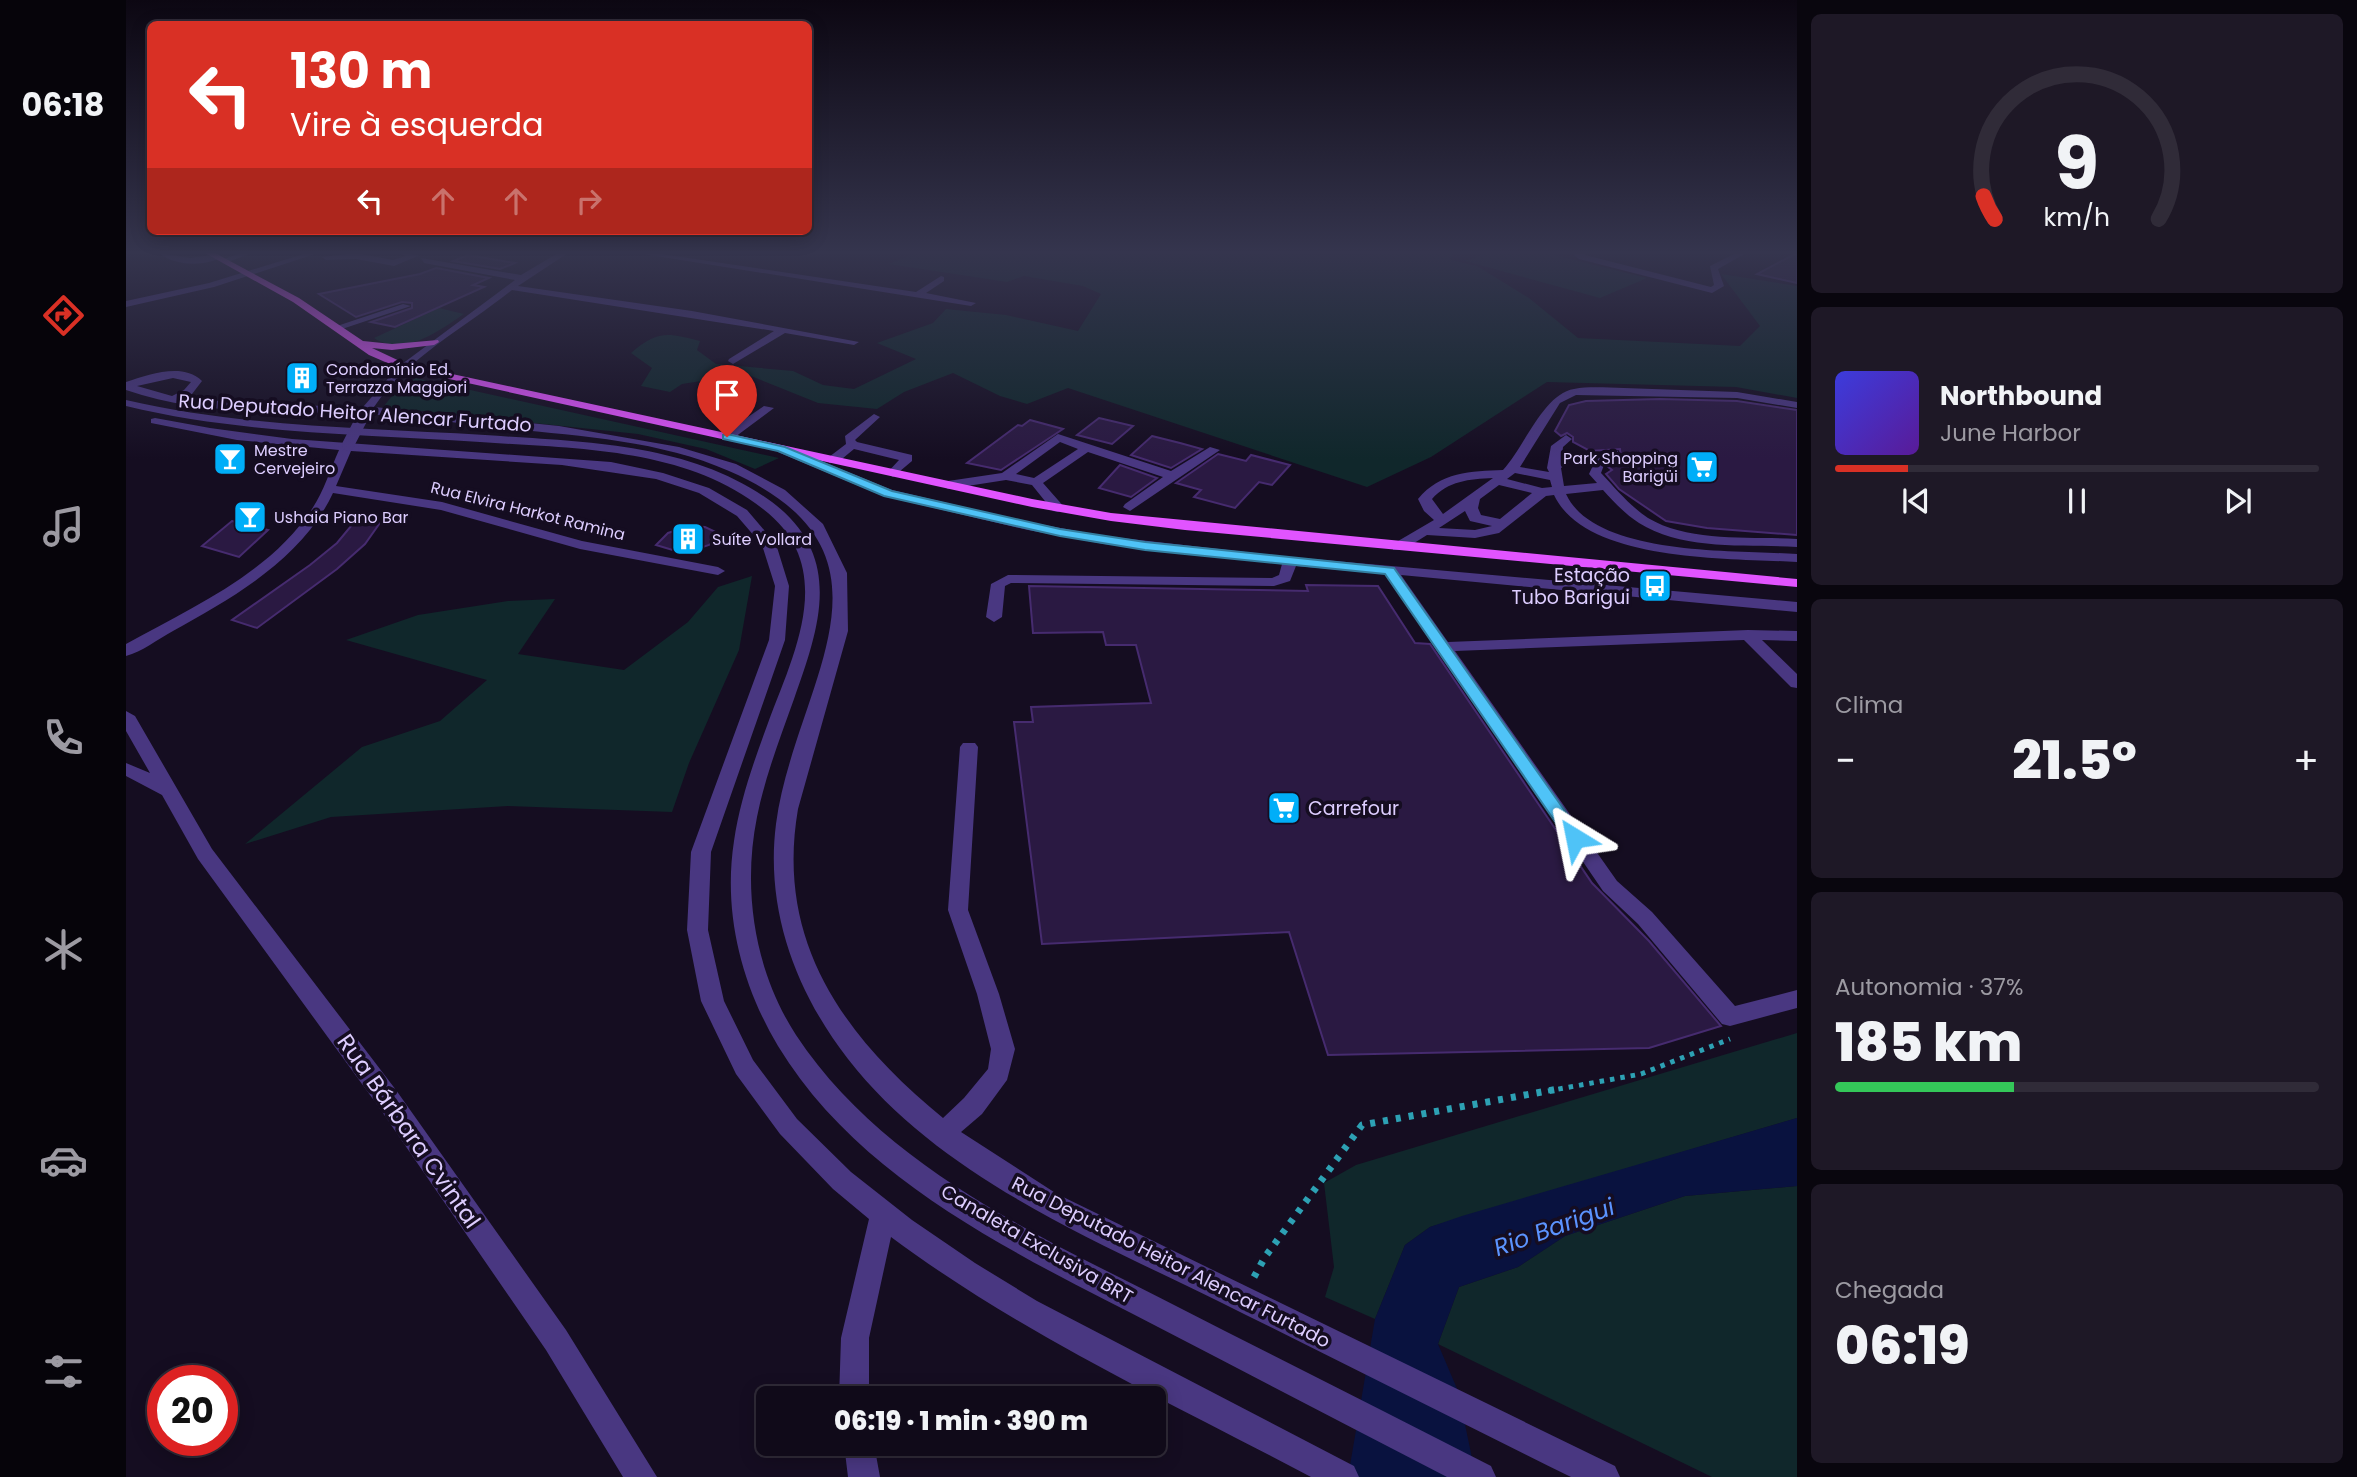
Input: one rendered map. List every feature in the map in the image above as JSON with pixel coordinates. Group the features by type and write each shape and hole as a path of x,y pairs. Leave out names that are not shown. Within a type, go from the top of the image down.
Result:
{"main road":[{"path":"327,322 373,354 403,366 1058,509 1144,522 1793,582"},
{"path":"358,344 392,347 434,342"}],"street":[{"path":"336,328 355,322"},
{"path":"126,651 251,576 302,531 329,489 365,412 403,366 461,322"},
{"path":"732,322 854,342"},
{"path":"733,361 783,330"},
{"path":"126,386 176,375 187,375 197,381 188,392 173,400"},
{"name":"Rua Deputado Heitor Alencar Furtado","path":"126,386 173,400 228,406 365,412 591,433 663,446 718,463 762,481 804,511 824,533 836,556 844,608 840,631 792,793 785,830 783,873 789,917 803,969 825,1011 860,1057 898,1097 942,1134 1048,1203 1604,1477"},
{"path":"1398,547 1474,499 1506,475 1556,401 1574,392 1737,395 1797,405"},
{"name":"Canaleta Exclusiva BRT","path":"126,403 172,413 241,422 568,444 641,454 731,482 772,509 788,525 810,569 814,592 813,615 761,768 747,821 741,863 742,911 750,957 767,1005 791,1048 858,1124 915,1171 975,1212 1055,1258 1480,1477"},
{"path":"1548,411 1569,405"},
{"path":"727,437 768,408"},
{"name":"Rua Deputado Heitor Alencar Furtado","path":"126,415 235,438 629,467 663,475 710,493 741,512 757,528 778,565 784,585 783,613 777,640 701,852 695,884 696,923 700,958 711,1000 730,1044 756,1087 786,1125 883,1215 977,1281 1027,1311 1343,1477"},
{"path":"852,445 849,439 874,417"},
{"path":"1006,476 1058,438 1172,476"},
{"path":"1566,439 1557,446 1554,473 1560,492 1578,519 1607,534 1662,547 1797,558"},
{"path":"833,460 852,445"},
{"path":"852,445 908,458 893,473"},
{"path":"1036,482 1088,447"},
{"path":"782,449 888,493 1016,523 1118,542 1290,561 1797,607"},
{"path":"1130,507 1214,450"},
{"path":"1442,520 1429,508 1425,499 1430,492 1460,476 1554,473 1568,458 1615,454 1598,463 1595,474 1650,524 1684,534 1797,542"},
{"path":"1506,475 1542,492 1608,486"},
{"path":"948,485 1006,476 1036,482 1058,509"},
{"name":"Rua Elvira Harkot Ramina","path":"329,489 442,506 580,545 718,571"},
{"path":"1425,531 1472,535 1491,533 1542,492"},
{"path":"1474,499 1471,508 1475,518 1503,524"},
{"path":"994,618 998,584 1008,579 1274,582 1284,578 1290,561"},
{"path":"1390,570 1610,886 1645,918 1730,1017 1797,999"},
{"path":"1442,647 1748,635 1797,636"},
{"path":"1748,635 1797,683"},
{"name":"Rua Bárbara Cvintal","path":"126,716 205,854 358,1057 556,1340 642,1477"},
{"path":"942,1134 973,1106 999,1073 1003,1049 988,994 958,910 969,747"},
{"path":"126,769 170,792"},
{"path":"854,1386 855,1338 883,1215"},
{"path":"861,1456 864,1477"}],"path":[{"path":"1242,1299 1265,1257 1362,1125 1642,1073 1735,1037 1730,1017"}],"green space":[{"path":"409,322 452,322 421,340 409,343 397,345 374,338"},
{"path":"934,322 1037,322 1078,331 1084,322 1558,322 1578,338 1740,346 1760,326 1757,322 1797,322 1797,398 1736,387 1547,382 1431,457 1367,487 1068,388 1027,404 1000,396 953,373 904,392 877,409 818,403 746,374 682,384 670,392 641,386 652,368 631,353 656,337 679,336 700,341 697,350 716,364 793,371 823,385 854,389 916,359 877,343"},
{"path":"416,378 779,458 755,469 706,449 638,434 383,407 397,390"},
{"path":"752,576 739,650 689,763 672,812 508,806 331,817 245,844 362,747 440,721 487,680 346,640 418,615 508,601 555,599 518,654 624,670 688,622 718,587"},
{"path":"1797,1033 1797,1118 1430,1227 1405,1245 1375,1319 1325,1297 1334,1267 1324,1183 1356,1165"},
{"path":"1797,1186 1797,1477 1712,1477 1438,1344 1459,1287 1518,1267 1565,1236 1685,1196"}],"water":[{"name":"Rio Barigui","path":"1797,1118 1797,1186 1685,1196 1565,1236 1518,1267 1459,1287 1438,1344 1458,1391 1476,1477 1348,1477 1375,1319 1405,1245 1430,1227 1462,1216"}],"building":[{"path":"371,322 406,322 395,327"},
{"name":"Park Shopping Barigüi","path":"1586,401 1737,401 1797,410 1797,535 1707,528 1666,521 1619,489 1606,474 1612,470 1607,466 1621,457 1620,449 1590,451 1573,442 1573,437 1567,433 1561,436 1555,431 1569,405"},
{"path":"1099,418 1133,426 1112,444 1077,435"},
{"path":"1030,420 1063,429 1001,470 967,463 1018,425 1022,426"},
{"path":"1152,436 1202,449 1171,468 1131,455"},
{"path":"1218,454 1246,461 1251,455 1290,465 1272,485 1259,482 1235,508 1194,497 1201,490 1176,483"},
{"path":"1120,465 1157,478 1131,497 1099,488"},
{"path":"356,520 382,520 365,544 337,569 257,628 232,620 310,565 337,543"},
{"path":"232,521 268,530 239,557 202,546"},
{"name":"Suíte Vollard","path":"690,526 705,527 720,534 709,545 694,550 676,551 656,545 668,533"},
{"name":"Carrefour","path":"1306,585 1378,586 1415,643 1430,644 1592,883 1649,941 1721,1026 1649,1048 1328,1055 1289,932 1042,944 1014,722 1033,722 1031,707 1151,703 1136,645 1106,645 1103,632 1033,633 1029,586 1308,591"}],"place":[{"name":"Condomínio Ed. Terrazza Maggiori","path":"302,378"},
{"name":"Mestre Cervejeiro","path":"230,459"},
{"name":"Park Shopping Barigüi","path":"1702,467"},
{"name":"Ushaia Piano Bar","path":"250,517"},
{"name":"Suíte Vollard","path":"688,539"},
{"name":"Estação Tubo Barigui","path":"1655,586"},
{"name":"Carrefour","path":"1284,808"}],"route":[{"path":"727,437 782,449 829,471 888,493 1060,533 1145,546 1390,570 1401,590 1575,838"}]}
